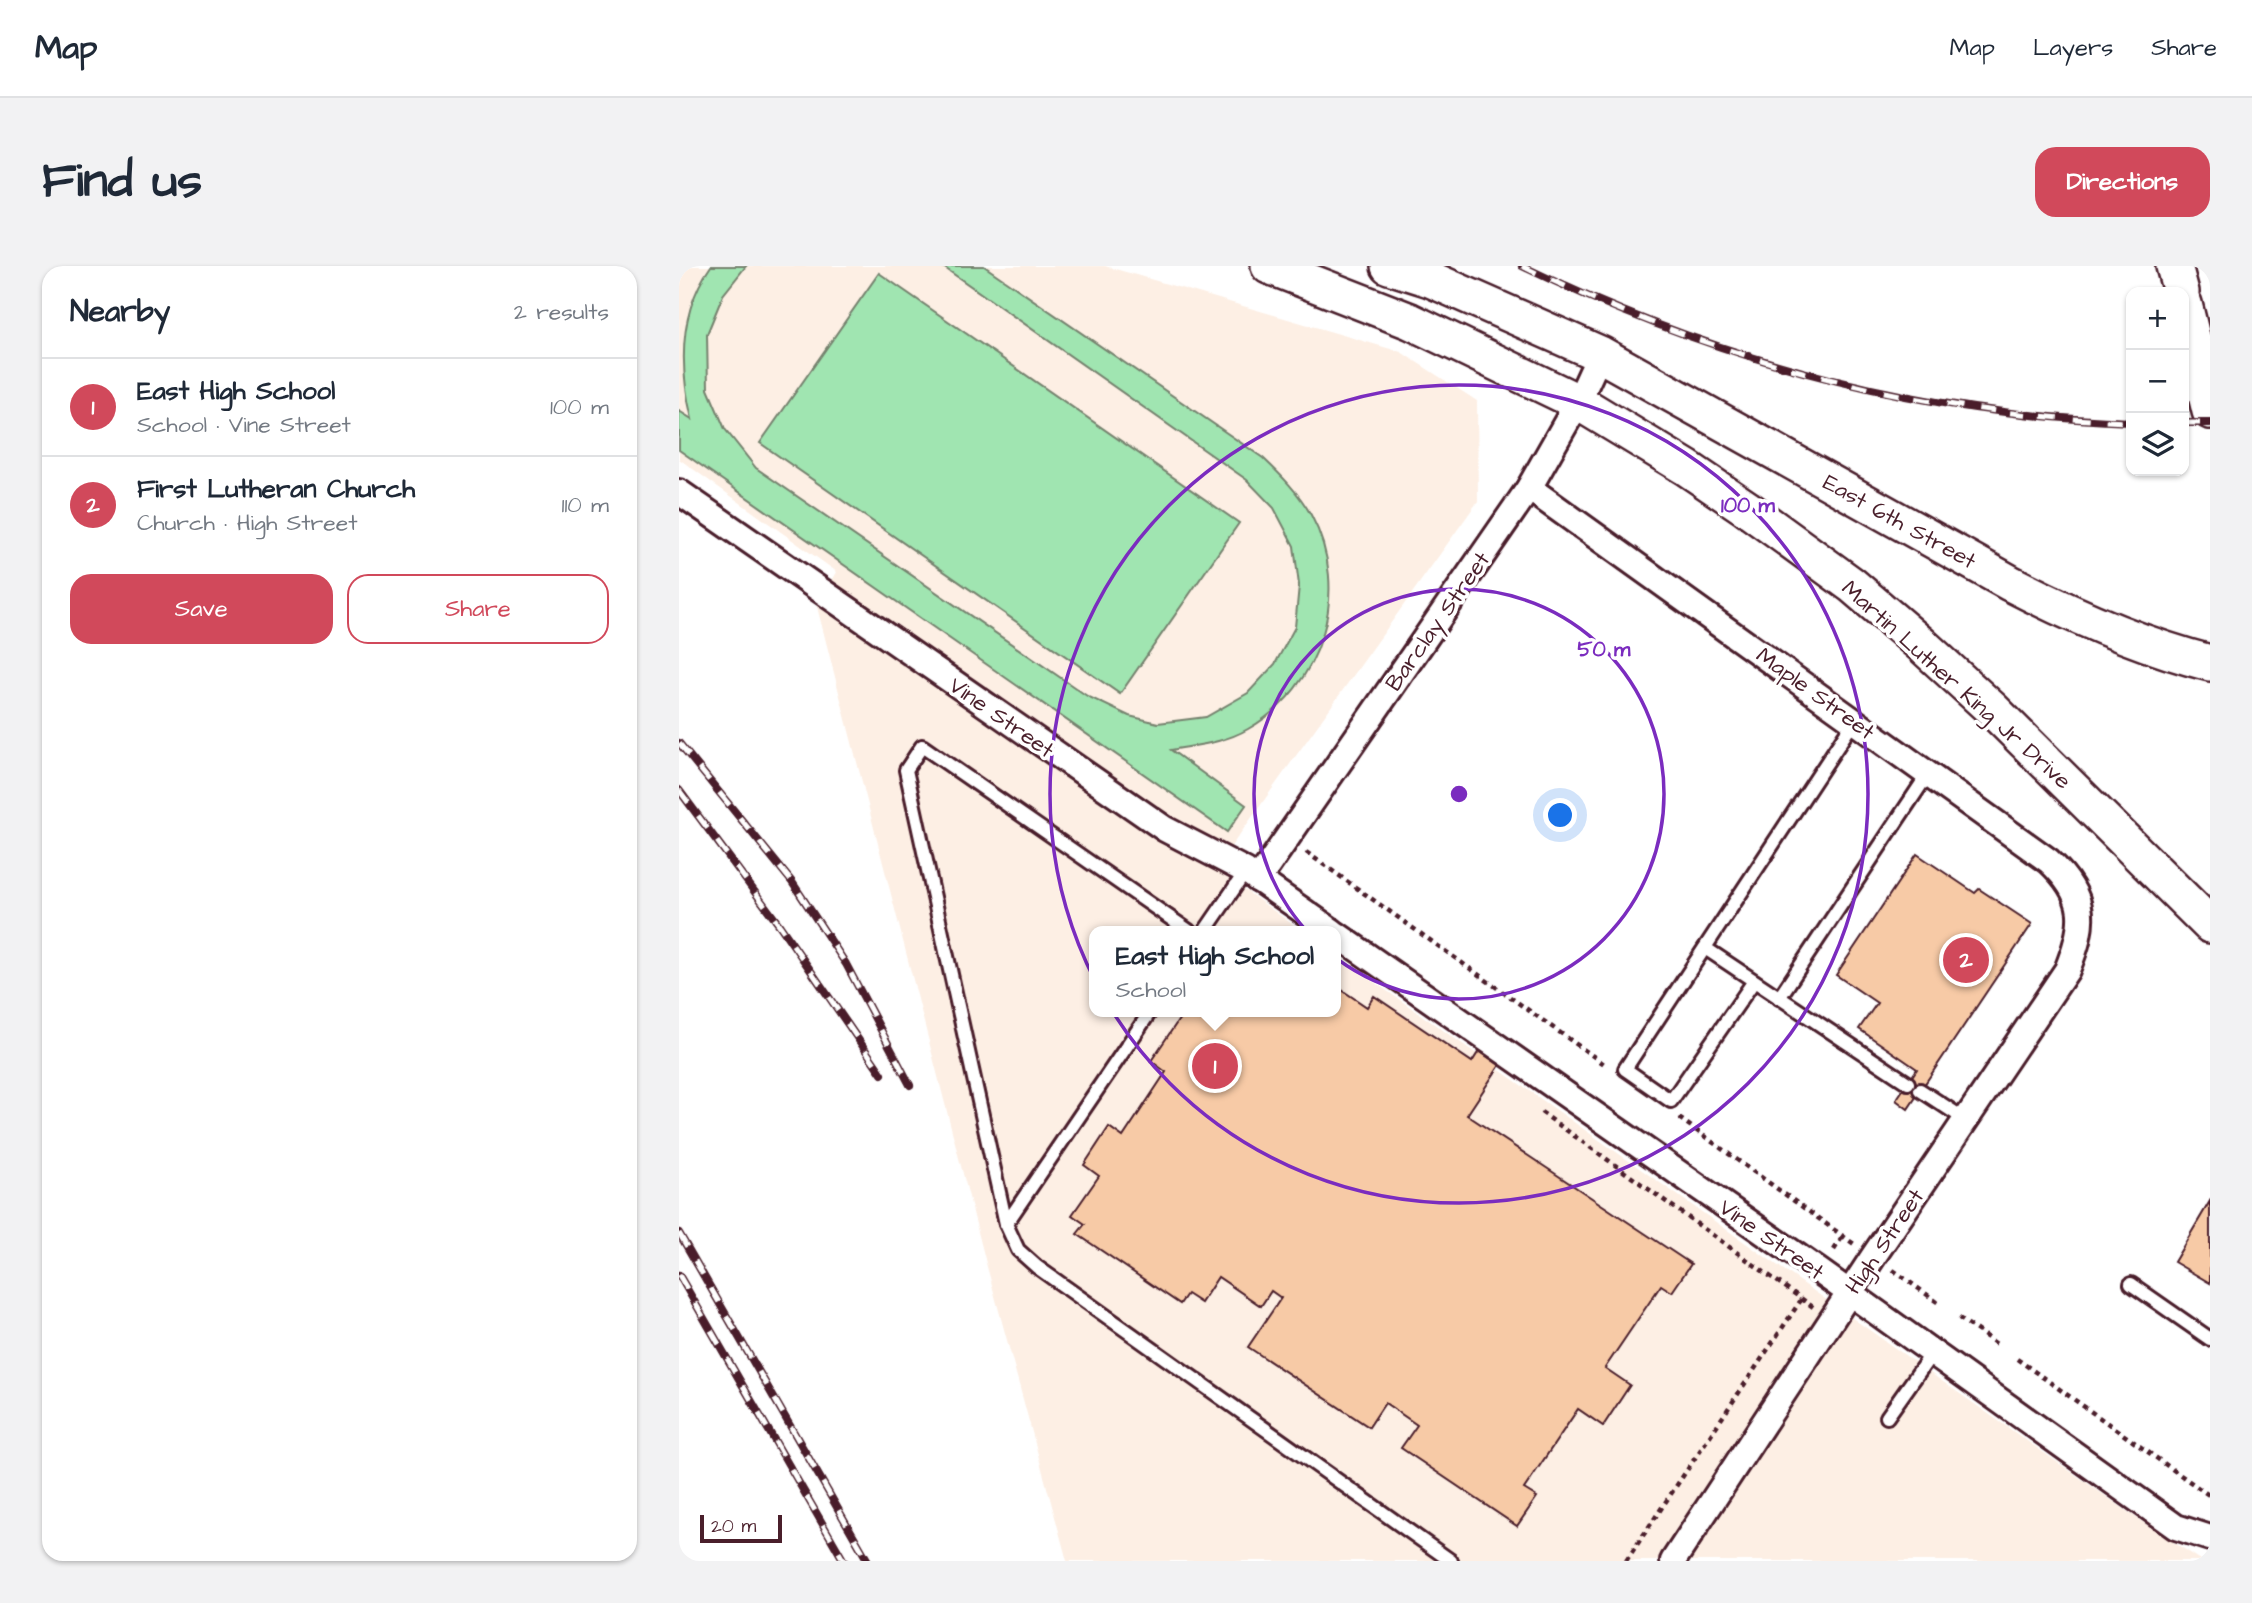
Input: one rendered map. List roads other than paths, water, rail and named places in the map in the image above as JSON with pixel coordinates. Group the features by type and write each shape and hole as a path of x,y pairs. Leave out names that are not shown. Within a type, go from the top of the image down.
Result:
{"main road":[{"name":"Martin Luther King Jr Drive","path":"1269,266 1410,321 1578,402 1687,468 1736,502 1852,585 1920,644 1993,710 2210,925"},
{"path":"1389,266 1441,284 1600,354"},
{"path":"2175,266 2180,287"},
{"path":"2189,319 2205,369 2210,411"},
{"name":"East 6th Street","path":"1600,354 2059,608 2156,648 2210,663"}],"street":[{"name":"Barclay Street","path":"1252,875 1529,488 1578,402 1600,354"},
{"name":"Maple Street","path":"1529,488 2049,861 2067,877 2077,897 2081,916"},
{"name":"Vine Street","path":"679,492 1165,829 1252,875 1325,926"},
{"name":"High Street","path":"1673,1561 2067,970 2077,944 2081,916"},
{"name":"Vine Street","path":"1341,937 1850,1293 2176,1527 2210,1538"}],"lane":[{"path":"1754,981 1671,1101 1625,1069 1854,721"},
{"path":"1182,926 922,747 907,770 1006,1224 1018,1250 1037,1267 1451,1561"},
{"path":"1779,998 1928,774"},
{"path":"1209,926 1252,875"},
{"path":"1705,947 1908,1083"},
{"path":"1006,1224 1147,1017"},
{"path":"1920,1090 1966,1120"},
{"path":"2131,1284 2210,1339"},
{"path":"1887,1417 1933,1352"}],"railway":[{"path":"1522,266 1668,329 1818,376 1972,408 2126,422"},
{"path":"2189,423 2210,423"},
{"path":"679,743 792,882 846,964 910,1085"},
{"path":"679,790 780,926 882,1074"},
{"path":"679,1233 868,1561"},
{"path":"679,1275 844,1561"}],"place":[{"name":"First Lutheran Church","path":"1966,960"},
{"name":"East High School","path":"1215,1066"}]}
